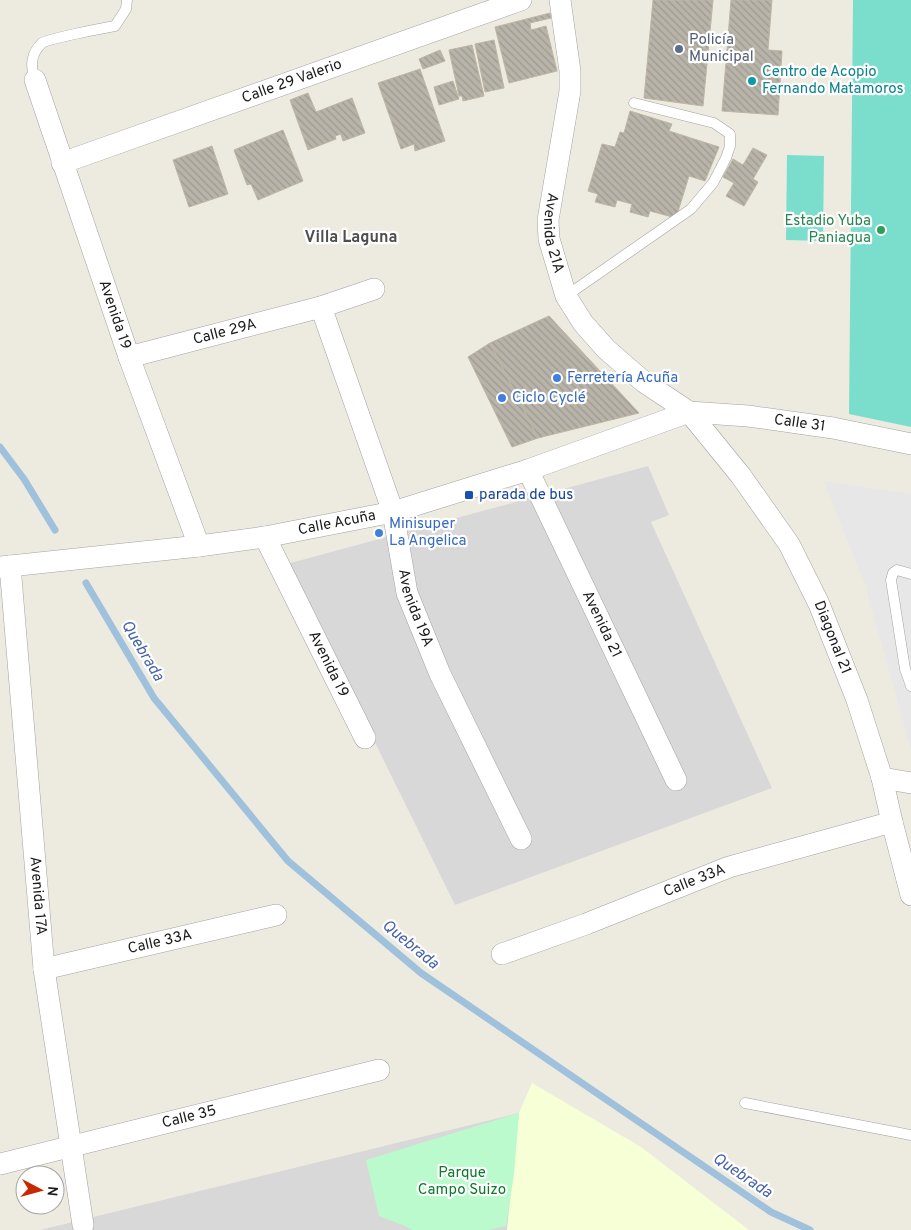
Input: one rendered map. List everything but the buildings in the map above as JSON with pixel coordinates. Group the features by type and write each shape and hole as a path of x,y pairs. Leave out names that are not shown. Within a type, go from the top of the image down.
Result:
{"street":[{"name":"Calle 29 Valerio","path":"62,163 521,0"},
{"name":"Avenida 21A","path":"560,0 570,71 570,91 548,220 548,230 566,296 582,323 606,349 644,382 689,412"},
{"name":"Avenida 19","path":"35,80 129,357 200,546"},
{"path":"320,307 374,288"},
{"name":"Calle 29A","path":"129,357 320,307"},
{"name":"Avenida 19A","path":"320,307 393,512 407,593 440,674 521,838"},
{"name":"Calle 31","path":"689,412 748,416 825,427 911,444"},
{"name":"Calle Acuña","path":"5,566 200,546 265,537 393,512 528,470 689,412"},
{"name":"Diagonal 21","path":"689,412 741,476 790,544 819,604 857,700 882,778 911,895"},
{"name":"Avenida 21","path":"528,470 676,780"},
{"name":"Avenida 19","path":"265,537 365,738"},
{"name":"Avenida 17A","path":"5,566 44,969 83,1225"},
{"path":"882,778 911,783"},
{"name":"Calle 33A","path":"502,954 586,924 729,867 892,822"},
{"name":"Calle 33A","path":"44,969 276,915"},
{"name":"Calle 35","path":"0,1164 379,1070"}],"lane":[{"path":"35,80 32,70 34,53 43,42 115,26 126,9 128,0"},
{"path":"566,296 692,209 713,184 726,158 730,146 730,134 714,122 634,103"},
{"path":"911,574 897,570 893,573 891,580 905,669 911,686"},
{"path":"745,1103 911,1135"}],"shaded area":[{"name":"Estadio Yuba Paniagua","path":"853,0 911,0 911,427 849,414"},
{"path":"787,155 824,156 823,241 786,240"},
{"path":"648,466 669,515 651,522 772,788 455,905 287,564"},
{"path":"824,481 911,494 911,750 865,585"},
{"path":"532,1083 641,1147 749,1230 507,1230 519,1113"},
{"path":"519,1113 507,1230 40,1230"}],"green space":[{"name":"Parque Campo Suizo","path":"519,1113 514,1174 506,1226 488,1230 413,1230 379,1216 366,1160"}],"waterway":[{"name":"Quebrada","path":"0,447 24,479 55,530"},
{"name":"Quebrada","path":"86,583 154,698 288,861 421,973 771,1212 810,1230"}],"place":[{"name":"Policía Municipal","path":"679,49"},
{"name":"Centro de Acopio Fernando Matamoros","path":"752,81"},
{"name":"Estadio Yuba Paniagua","path":"881,230"},
{"name":"Ferretería Acuña","path":"557,378"},
{"name":"Ciclo Cyclé","path":"502,398"},
{"name":"parada de bus","path":"469,495"},
{"name":"Minisuper La Angelica","path":"379,533"}],"district":[{"name":"Villa Laguna","path":"351,238"}]}
